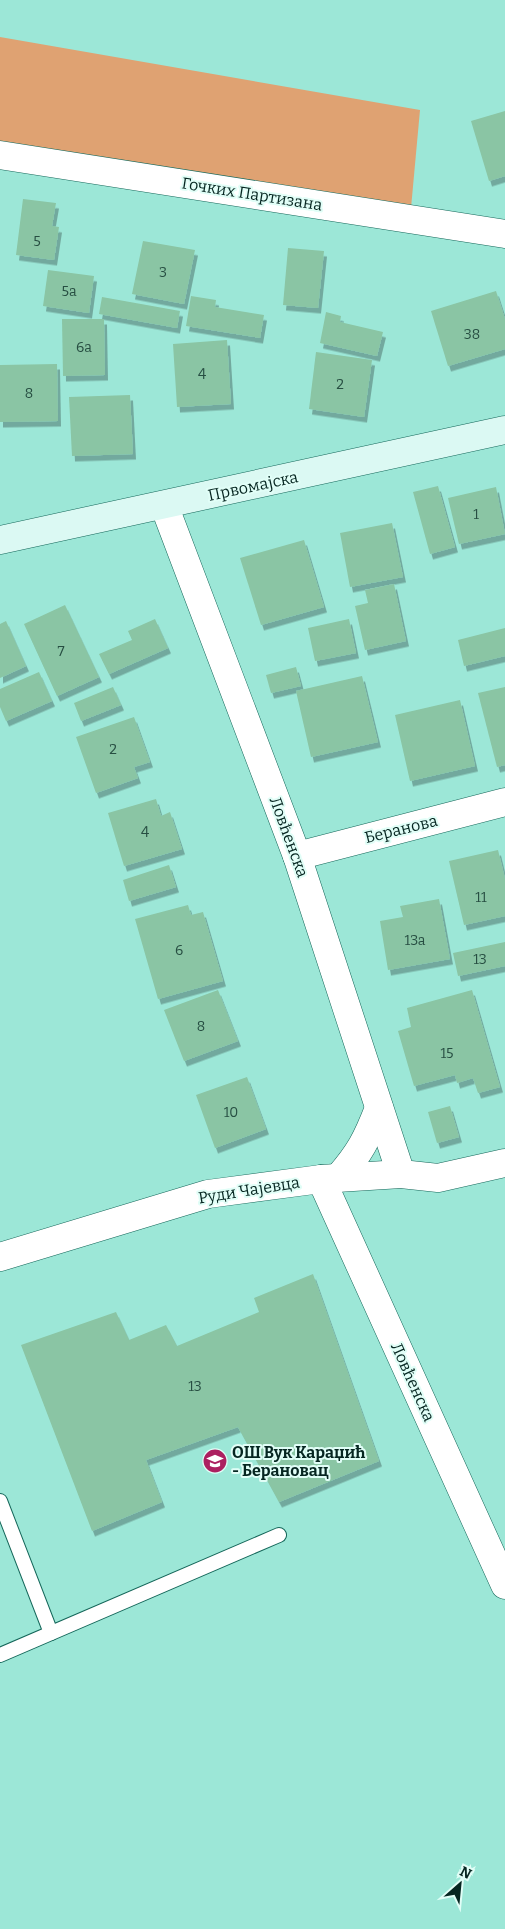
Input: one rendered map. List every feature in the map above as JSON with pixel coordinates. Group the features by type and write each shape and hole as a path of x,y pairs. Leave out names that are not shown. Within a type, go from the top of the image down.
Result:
{"main road":[{"name":"Првомајска","path":"0,540 505,430"}],"street":[{"name":"Гочких Партизана","path":"0,155 505,234"},
{"name":"Ловћенска","path":"164,505 297,856 401,1174"},
{"name":"Беранова","path":"297,856 505,802"},
{"path":"329,1178 356,1158 366,1141 379,1108"},
{"name":"Руди Чајевца","path":"0,1256 208,1194 329,1178 401,1174 438,1178 505,1163"},
{"name":"Ловћенска","path":"329,1178 505,1585"}],"lane":[{"path":"0,1501 51,1633"},
{"path":"0,1655 279,1534"}],"shaded area":[{"path":"0,37 420,110 410,219 0,155"}],"building":[{"path":"505,111 505,176 489,181 471,121"},
{"path":"23,199 56,203 52,226 59,227 54,260 16,255"},
{"path":"143,241 195,250 184,304 132,294"},
{"path":"288,248 324,251 318,308 283,305"},
{"path":"48,270 94,276 89,313 43,306"},
{"path":"496,291 505,319 505,349 448,366 431,311"},
{"path":"191,296 216,300 215,307 264,315 260,338 186,326"},
{"path":"102,297 180,311 177,328 99,314"},
{"path":"326,312 341,316 340,322 383,332 377,356 320,343"},
{"path":"62,319 104,319 105,375 63,376"},
{"path":"227,340 231,404 177,407 173,344"},
{"path":"316,352 372,360 364,417 309,409"},
{"path":"57,364 58,421 0,422 0,365"},
{"path":"130,395 133,454 72,456 69,397"},
{"path":"438,486 455,547 430,554 413,492"},
{"path":"496,487 505,534 459,544 448,498"},
{"path":"392,523 403,577 350,587 340,533"},
{"path":"304,540 324,607 261,625 240,558"},
{"path":"394,584 406,641 365,650 355,606 368,603 365,590"},
{"path":"65,605 99,677 57,696 24,624"},
{"path":"155,619 168,648 109,674 99,654 132,640 128,631"},
{"path":"349,619 356,653 315,661 308,628"},
{"path":"6,621 26,666 0,678 0,624"},
{"path":"505,628 505,656 464,666 458,640"},
{"path":"296,667 301,686 271,693 266,675"},
{"path":"39,672 52,701 6,721 0,707 0,689"},
{"path":"362,676 378,742 311,757 296,691"},
{"path":"113,687 121,705 81,721 74,703"},
{"path":"505,687 505,765 497,767 478,693"},
{"path":"460,700 475,766 410,781 395,715"},
{"path":"134,717 150,762 134,767 138,778 96,793 76,737"},
{"path":"156,799 161,816 170,812 182,849 124,866 108,813"},
{"path":"498,850 505,879 505,916 464,925 449,861"},
{"path":"169,865 176,887 129,901 123,880"},
{"path":"439,899 450,959 388,970 380,921 403,917 400,906"},
{"path":"188,905 191,915 203,912 223,981 158,999 135,919"},
{"path":"505,942 505,966 458,976 453,953"},
{"path":"218,990 238,1041 184,1061 164,1010"},
{"path":"472,990 500,1087 478,1093 473,1078 457,1083 455,1075 414,1086 398,1031 411,1027 407,1008"},
{"path":"247,1077 266,1129 215,1148 196,1095"},
{"path":"450,1106 459,1137 437,1143 428,1112"},
{"path":"313,1274 379,1461 279,1502 238,1427 146,1460 162,1502 92,1531 21,1345 116,1312 129,1340 166,1325 177,1346 259,1312 254,1298"}],"place":[{"name":"ОШ Вук Караџић - Берановац","path":"215,1461"}]}
